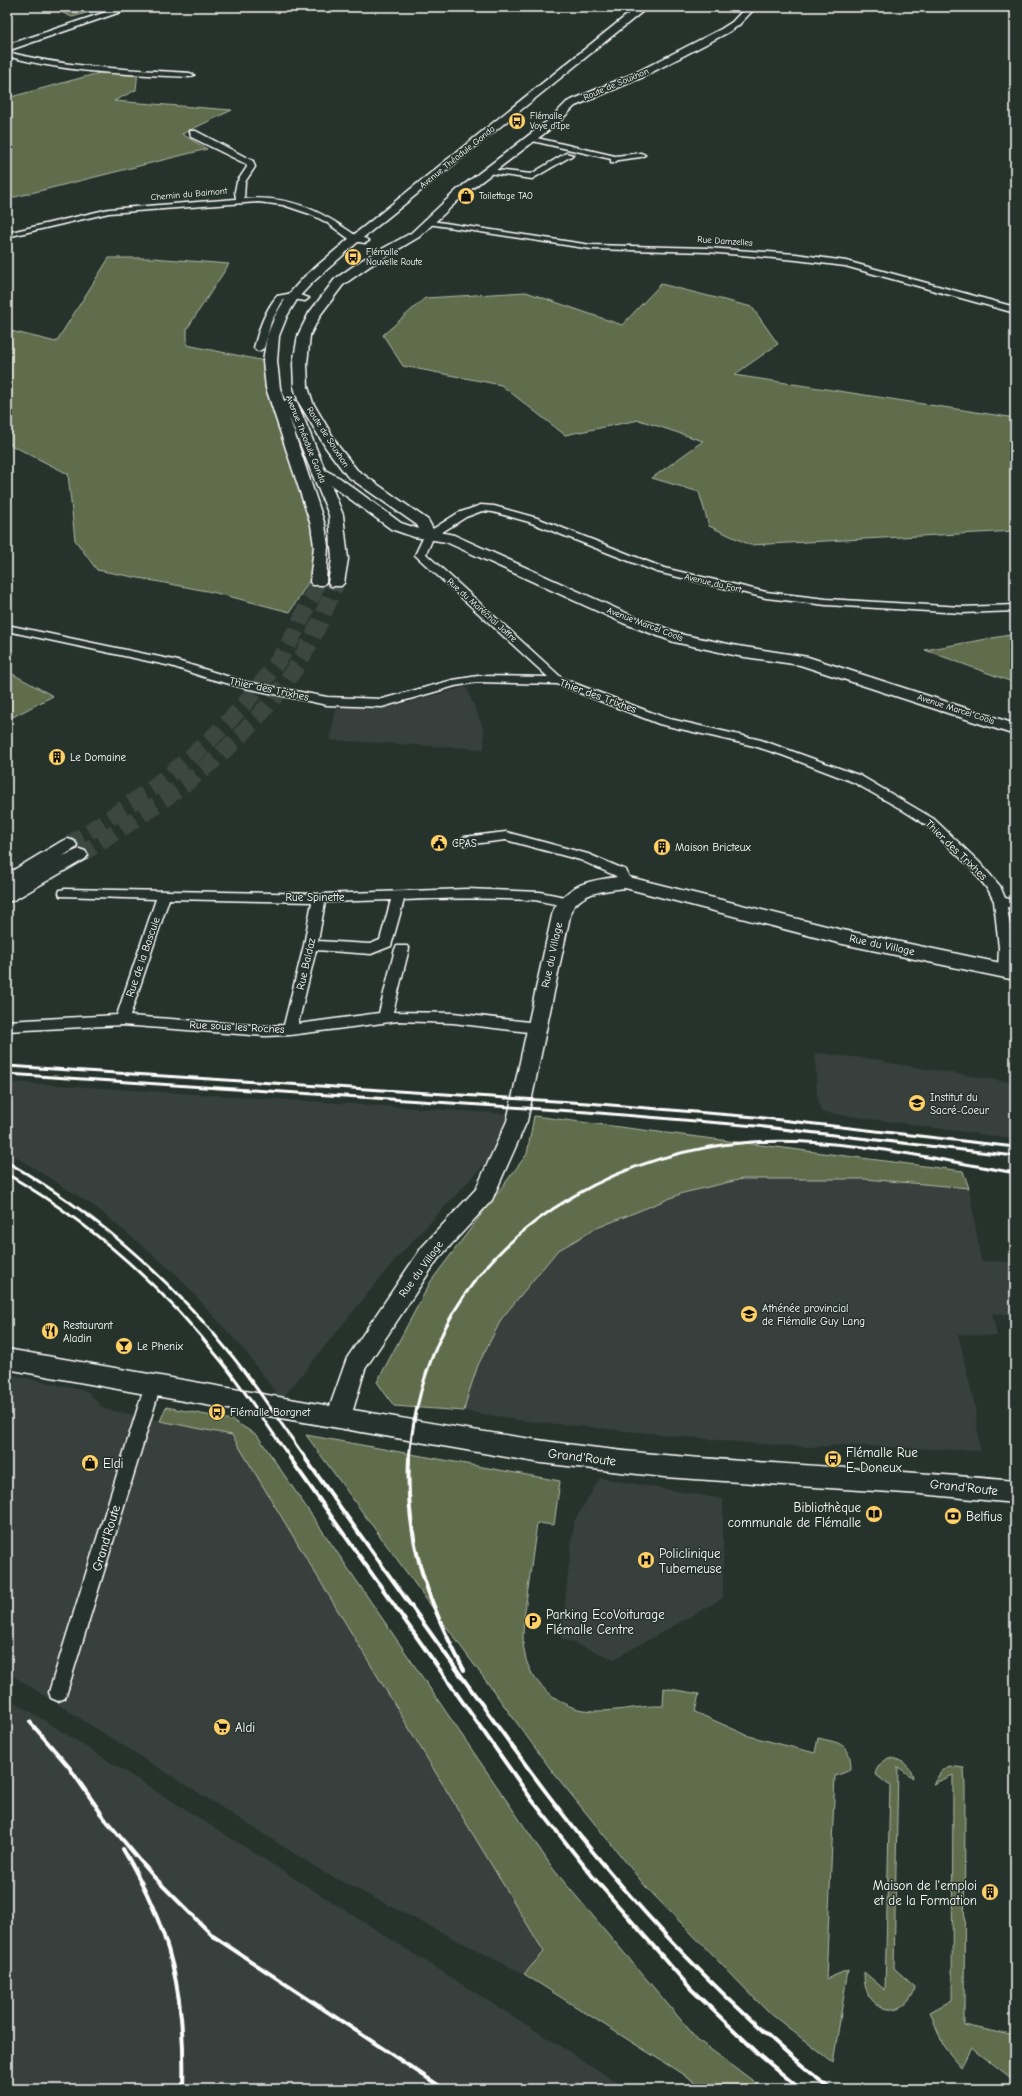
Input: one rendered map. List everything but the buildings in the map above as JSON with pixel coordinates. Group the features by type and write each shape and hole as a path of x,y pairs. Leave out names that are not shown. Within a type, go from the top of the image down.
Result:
{"street":[{"path":"7,44 117,7"},
{"path":"7,48 130,7"},
{"name":"Avenue Théodule Gonda","path":"318,582 321,546 318,525 273,388 271,374 270,360 273,336 281,316 299,297 334,266 360,240 643,7"},
{"name":"Avenue Théodule Gonda","path":"360,240 635,21 650,7"},
{"name":"Route de Souxhon","path":"429,536 423,523 352,473 306,404 301,388 300,364 304,335 316,312 339,282 372,260 412,237 461,192 576,101 639,75 724,31 735,24 751,7"},
{"path":"7,54 39,62 84,69 190,75"},
{"path":"193,133 194,135 250,163 251,167 242,178 238,189 240,200"},
{"path":"531,138 615,160 641,155"},
{"path":"488,171 532,177 569,155"},
{"name":"Chemin du Baimont","path":"7,235 109,211 240,200 276,201 299,207 325,218 360,240"},
{"name":"Rue Damzelles","path":"428,222 591,247 707,250 796,257 846,264 1015,310"},
{"name":"Avenue Théodule Gonda","path":"259,348 263,328 271,308 280,298 299,297"},
{"name":"Avenue Théodule Gonda","path":"299,297 284,341 282,373 289,399 336,515 340,559 336,583"},
{"path":"298,421 306,404"},
{"name":"Avenue Marcel Cools","path":"320,473 335,481 396,526 414,534 449,538 629,620 680,639 738,651 802,660 1015,730"},
{"name":"Avenue du Fort","path":"429,536 462,515 481,508 494,509 533,520 661,570 766,595 826,602 962,610 1015,608"},
{"name":"Rue du Maréchal Joffre","path":"429,536 420,555 559,680"},
{"name":"Thier des Trixhes","path":"7,628 174,664 245,685 327,701 382,703 401,699 453,682 478,679 559,680 664,721 757,743 857,779 930,822 983,874 995,889 1000,901 1010,971"},
{"path":"464,841 506,836 546,845 584,857 621,873 624,882"},
{"path":"7,882 73,850 7,896"},
{"name":"Rue du Village","path":"338,1418 356,1366 430,1253 484,1194 517,1121 565,901 574,895 592,887 624,882 838,936 1010,971"},
{"name":"Rue Spinette","path":"65,893 319,898 467,893 540,896 565,901"},
{"name":"Rue de la Bascule","path":"122,1020 164,895"},
{"path":"311,944 371,949 386,943 398,896"},
{"name":"Rue Baldaz","path":"290,1030 311,944 319,898"},
{"path":"1000,901 1015,904"},
{"path":"384,1018 402,950"},
{"name":"Rue sous les Roches","path":"7,1026 122,1020 265,1031 290,1030 398,1016 453,1018 537,1028"},
{"name":"Grand'Route","path":"7,1359 338,1418 541,1452 634,1464 921,1483 1015,1492"},
{"name":"Grand'Route","path":"58,1692 153,1385"}],"shaded area":[{"path":"466,687 484,730 484,749 330,740 337,705 394,706"},
{"name":"Institut du Sacré-Coeur","path":"815,1053 881,1060 889,1063 1015,1083 1015,1139 821,1112 817,1094"},
{"path":"7,1082 508,1114 491,1157 394,1261 281,1400 246,1352 177,1275 97,1208 7,1151"},
{"name":"Athénée provincial de Flémalle Guy Lang","path":"742,1179 865,1179 969,1188 981,1261 1015,1262 1015,1315 992,1313 997,1336 958,1334 975,1407 980,1451 845,1445 807,1447 748,1443 527,1421 464,1411 478,1365 502,1318 557,1251 597,1228 683,1193"},
{"path":"7,1374 87,1391 104,1409 232,1435 544,1952 524,1974 327,1874 7,1672"},
{"name":"Policlinique Tubemeuse","path":"600,1478 723,1499 723,1598 614,1659 561,1638 574,1522"},
{"path":"7,1697 628,2089 7,2089"}],"green space":[{"path":"50,7 107,7 72,17"},
{"path":"110,70 138,71 136,90 114,101 232,110 182,134 207,149 7,199 7,98"},
{"path":"109,258 153,258 229,264 187,329 187,345 265,361 265,388 315,536 312,576 290,612 212,592 97,570 75,540 68,474 7,443 7,330 56,342"},
{"path":"661,284 752,307 778,344 734,375 1015,418 1015,531 750,545 709,526 699,492 652,478 703,441 639,420 565,435 501,385 403,366 383,335 425,298 526,292 622,325"},
{"path":"1015,634 1015,683 925,650"},
{"path":"7,671 53,696 7,720"},
{"path":"534,1116 963,1171 969,1188 865,1179 742,1179 683,1193 597,1228 557,1251 502,1318 478,1365 464,1411 394,1406 377,1382 431,1281 527,1154"},
{"path":"166,1407 232,1420 257,1435 554,1870 698,2040 764,2089 706,2089 524,1974 544,1952 232,1435 160,1421"},
{"path":"306,1435 560,1481 554,1525 537,1523 523,1634 524,1648 532,1674 541,1686 554,1697 576,1708 604,1711 663,1706 664,1688 699,1694 695,1712 749,1736 815,1753 818,1738 838,1743 846,1749 849,1754 851,1770 835,1776 826,1979 848,1970 833,2063 766,2010 646,1887 552,1771"},
{"path":"888,1758 897,1759 908,1766 913,1778 898,1767 894,1968 915,1987 908,2002 896,2009 882,2007 875,2003 867,1991 864,1972 885,1990 890,1786 875,1774 878,1766"},
{"path":"949,1766 964,1768 964,2025 1015,2036 1015,2082 971,2048 961,2067 944,2047 930,2012 952,2000 953,1775 933,1784 941,1772"}],"tunnel":[{"path":"68,845 154,787 180,766 231,719 254,693 275,665 298,625 318,582"},
{"path":"79,855 169,796 224,751 249,726 273,699 294,670 317,628 336,583"}],"railway":[{"path":"7,1066 587,1103 755,1117 1015,1147"},
{"path":"7,1074 587,1112 756,1126 1015,1156"},
{"path":"409,1459 417,1408 426,1375 445,1328 470,1288 500,1253 535,1222 574,1196 616,1175 660,1159 706,1148 752,1142 785,1141 884,1150 1015,1173"},
{"path":"7,1162 40,1182 101,1225 157,1274 209,1328 233,1357 306,1459"},
{"path":"7,1174 68,1213 96,1235 124,1258 175,1307 222,1362 291,1459"},
{"path":"290,1458 532,1800 593,1877 691,1989 762,2057 800,2089"},
{"path":"305,1458 462,1677 589,1848 634,1901 687,1958 771,2038 830,2089"},
{"path":"409,1459 411,1516 421,1568 439,1618 464,1670"},
{"path":"30,1722 69,1767 103,1816"},
{"path":"100,1813 154,1877 213,1936 444,2089"},
{"path":"123,1849 153,1907 164,1936 172,1964 182,2023 183,2089"}],"place":[{"name":"Flémalle Voye d'Ipe","path":"517,121"},
{"name":"Toilettage TAO","path":"466,196"},
{"name":"Flémalle Nouvelle Route","path":"353,257"},
{"name":"Le Domaine","path":"57,757"},
{"name":"CPAS","path":"439,843"},
{"name":"Maison Bricteux","path":"662,847"},
{"name":"Institut du Sacré-Coeur","path":"917,1103"},
{"name":"Athénée provincial de Flémalle Guy Lang","path":"749,1314"},
{"name":"Restaurant Aladin","path":"50,1331"},
{"name":"Le Phenix","path":"124,1346"},
{"name":"Flémalle Borgnet","path":"217,1412"},
{"name":"Flémalle Rue E. Doneux","path":"833,1459"},
{"name":"Eldi","path":"90,1463"},
{"name":"Bibliothèque communale de Flémalle","path":"874,1514"},
{"name":"Belfius","path":"953,1516"},
{"name":"Policlinique Tubemeuse","path":"646,1560"},
{"name":"Parking EcoVoiturage Flémalle Centre","path":"533,1621"},
{"name":"Aldi","path":"222,1727"},
{"name":"Maison de l'emploi et de la Formation","path":"990,1892"}]}
